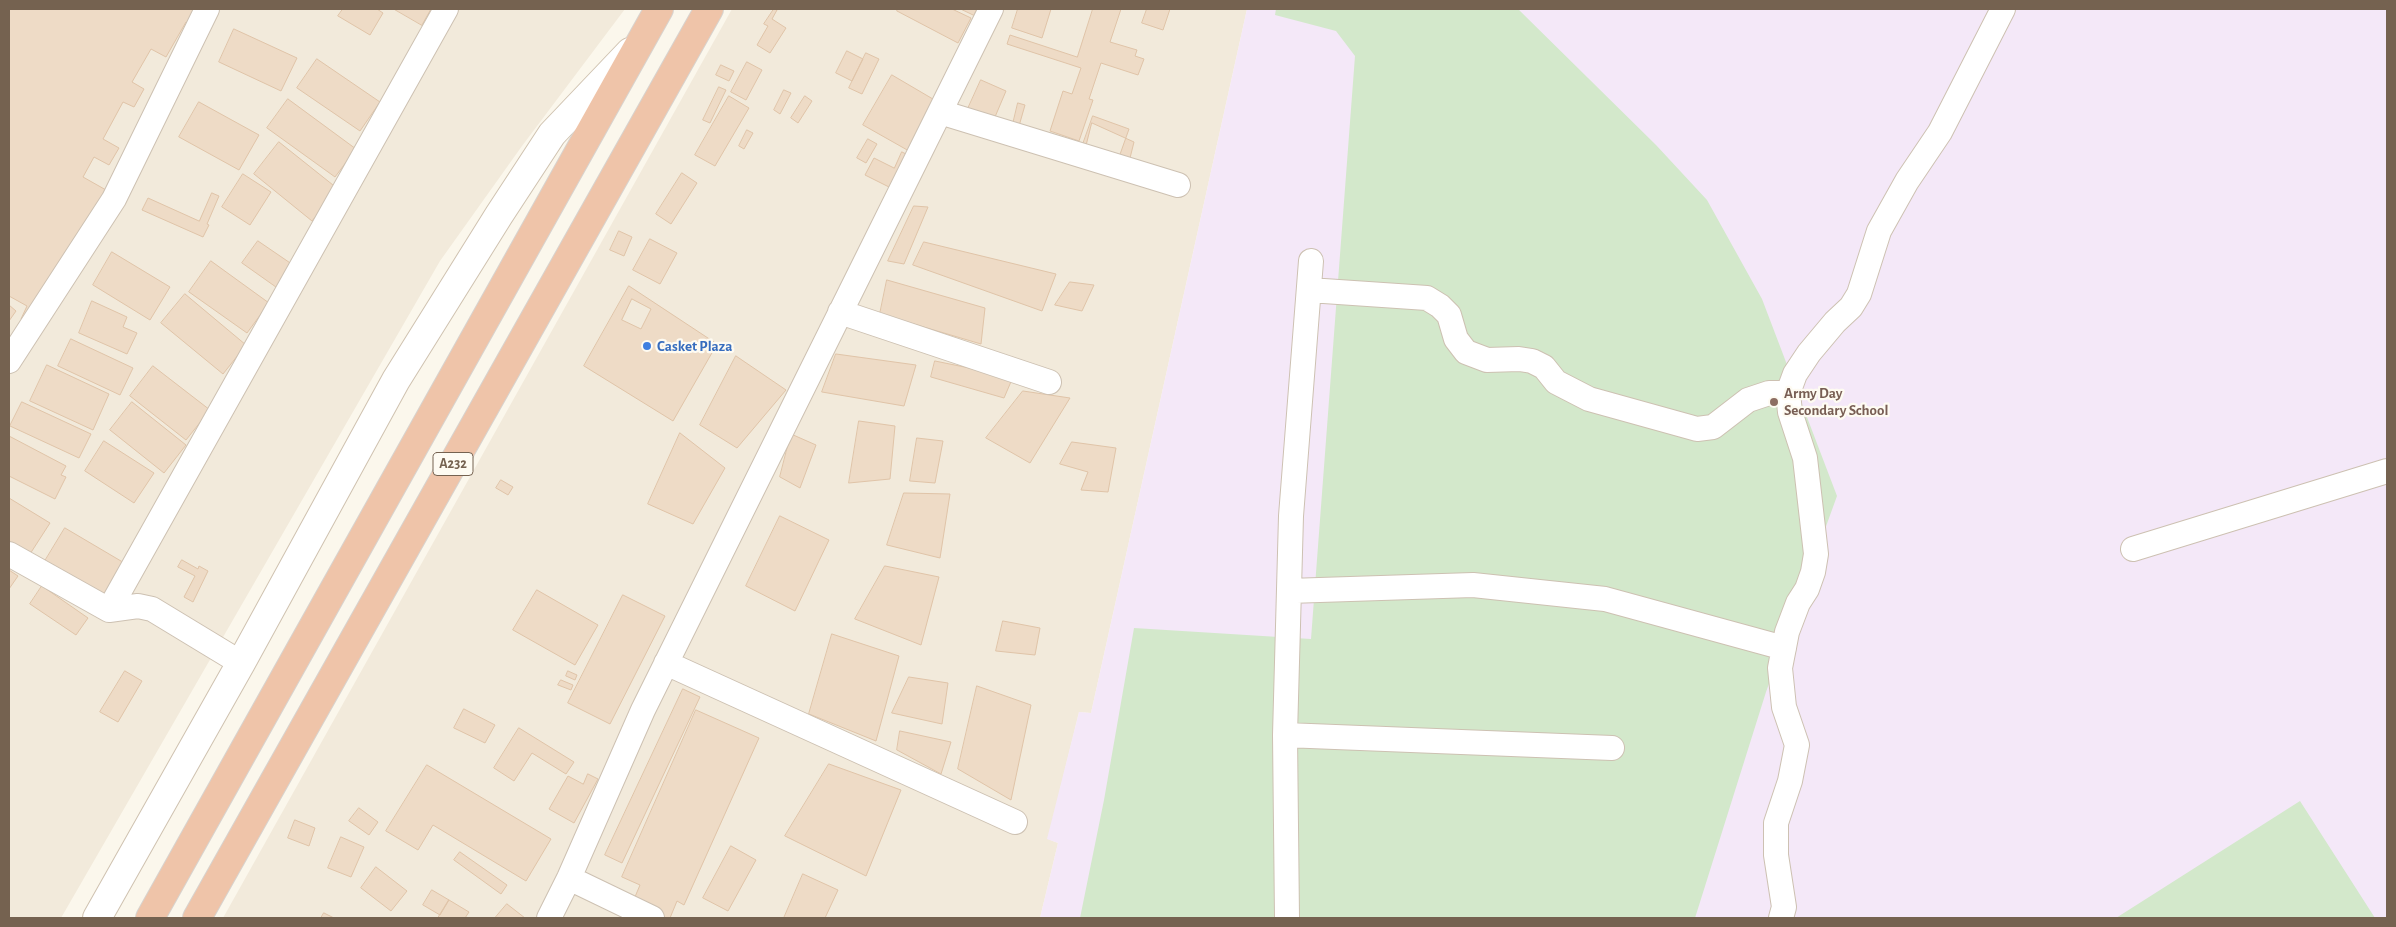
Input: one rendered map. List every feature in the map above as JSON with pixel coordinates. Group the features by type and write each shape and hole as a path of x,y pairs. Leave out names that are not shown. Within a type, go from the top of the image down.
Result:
{"highway":[{"name":"A232","path":"150,918 659,9"},
{"name":"A232","path":"199,917 709,9"}],"main road":[{"path":"97,918 241,663 396,380 552,134 643,38"}],"street":[{"path":"9,361 114,199 207,9"},
{"path":"109,610 446,9"},
{"path":"549,918 569,878 643,710 991,9"},
{"path":"1781,918 1784,907 1776,855 1776,823 1790,780 1797,745 1784,707 1780,668 1784,648 1798,604 1807,589 1813,572 1816,554 1806,458 1790,412 1788,393 1795,374 1809,353 1835,322 1851,307 1859,294 1879,231 1907,181 1940,132 2003,9"},
{"path":"940,112 1178,185"},
{"path":"1287,918 1285,735 1291,516 1311,261"},
{"path":"1309,290 1427,298 1440,306 1449,315 1456,339 1466,352 1487,360 1519,359 1532,361 1544,367 1556,382 1588,399 1697,429 1714,427 1748,400 1769,393 1788,393"},
{"path":"840,312 1050,382"},
{"path":"2134,549 2387,471"},
{"path":"9,554 109,610 138,606 152,609 241,663"},
{"path":"1289,591 1473,586 1605,599 1784,648"},
{"path":"666,663 1015,822"},
{"path":"1285,735 1612,748"},
{"path":"569,878 652,918"}],"shaded area":[{"path":"9,9 625,9 522,146 440,261 61,918 9,918"},
{"path":"732,9 1247,9 1091,713 1079,712 1048,839 1058,843 1040,918 223,918"},
{"name":"Army Day Secondary School","path":"1247,9 2387,9 2387,918 1040,918 1058,843 1047,839 1079,712 1091,713"}],"green space":[{"path":"1276,9 1518,9 1656,145 1707,200 1762,299 1837,496 1766,692 1695,918 1080,918 1104,800 1134,628 1311,639 1355,56 1336,31 1275,15"},
{"path":"2300,801 2375,918 2116,918"}],"building":[{"path":"9,9 198,9 189,24 186,22 166,57 151,49 132,82 144,89 134,107 123,102 103,139 119,148 109,165 94,157 83,177 106,190 39,329 21,319 27,306 9,296"},
{"path":"343,9 377,9 383,13 370,35 338,16"},
{"path":"394,9 431,9 422,25"},
{"path":"774,9 777,10 772,19 786,28 770,53 757,45 768,26 764,24"},
{"path":"898,9 952,9 971,18 958,43 897,11"},
{"path":"961,9 977,9 974,15"},
{"path":"1018,9 1051,9 1042,38 1012,28"},
{"path":"1093,9 1121,9 1110,42 1137,50 1135,56 1144,59 1138,75 1101,63 1089,99 1093,100 1079,141 1050,131 1063,91 1072,94 1081,68 1007,44 1010,35 1077,57"},
{"path":"1147,9 1170,9 1163,30 1142,23"},
{"path":"234,29 297,58 281,91 219,62"},
{"path":"847,51 863,59 852,81 836,73"},
{"path":"866,53 879,59 862,94 849,88"},
{"path":"317,59 380,102 360,131 297,88"},
{"path":"747,62 762,70 746,100 731,92"},
{"path":"721,65 734,71 729,81 716,75"},
{"path":"892,75 938,102 909,151 863,125"},
{"path":"981,80 1006,91 992,124 966,113"},
{"path":"719,87 726,90 710,123 703,120"},
{"path":"784,90 791,93 780,114 774,110"},
{"path":"729,96 749,108 715,166 695,155"},
{"path":"805,96 812,101 798,123 791,118"},
{"path":"288,99 356,149 335,177 267,128"},
{"path":"199,102 259,135 239,170 179,137"},
{"path":"1018,103 1025,105 1019,126 1013,124"},
{"path":"1093,116 1129,129 1118,160 1082,147"},
{"path":"1092,123 1134,142 1129,162 1085,151"},
{"path":"747,130 753,133 744,149 739,146"},
{"path":"868,139 877,144 866,163 857,158"},
{"path":"279,142 338,189 312,221 254,174"},
{"path":"902,152 914,158 897,191 865,175 874,158 894,168"},
{"path":"682,173 697,183 671,224 656,214"},
{"path":"243,174 271,192 250,225 222,207"},
{"path":"212,193 219,196 203,237 142,210 148,198 199,221"},
{"path":"914,206 928,207 904,264 888,261"},
{"path":"619,231 632,237 624,256 610,250"},
{"path":"650,239 677,253 660,284 633,270"},
{"path":"258,241 299,269 283,292 242,263"},
{"path":"924,242 1056,274 1042,311 913,265"},
{"path":"112,252 170,287 150,320 93,285"},
{"path":"211,261 269,303 247,333 189,292"},
{"path":"887,280 985,308 981,344 880,314"},
{"path":"1070,282 1094,285 1082,311 1055,305"},
{"path":"629,286 717,344 673,421 584,366"},
{"path":"185,294 246,345 223,374 161,323"},
{"path":"632,299 651,309 641,329 622,320"},
{"path":"92,301 127,317 123,327 137,333 127,354 79,333"},
{"path":"9,305 16,311 9,321"},
{"path":"71,339 133,368 120,395 58,366"},
{"path":"836,354 916,365 904,406 822,392"},
{"path":"736,356 786,390 737,448 700,425"},
{"path":"935,361 1013,377 1004,398 931,377"},
{"path":"47,365 109,394 93,430 30,401"},
{"path":"153,366 210,410 186,440 130,396"},
{"path":"1023,391 1070,398 1030,463 986,438"},
{"path":"22,402 91,434 79,458 10,426"},
{"path":"132,402 186,445 164,473 110,430"},
{"path":"859,421 895,426 890,479 849,483"},
{"path":"680,433 725,468 693,524 648,504"},
{"path":"791,434 816,445 800,488 780,477"},
{"path":"9,436 66,466 61,475 66,477 55,499 9,476"},
{"path":"917,438 943,441 935,483 910,481"},
{"path":"104,441 154,473 134,503 85,471"},
{"path":"1072,442 1116,448 1108,492 1081,490 1088,472 1060,464"},
{"path":"501,480 513,487 508,495 496,488"},
{"path":"904,493 950,494 940,558 887,545"},
{"path":"9,498 50,523 30,554 9,541"},
{"path":"780,516 829,540 795,611 746,586"},
{"path":"65,528 126,564 105,597 45,561"},
{"path":"182,560 198,569 199,566 208,571 193,602 184,597 195,576 178,567"},
{"path":"885,566 939,577 921,645 855,619"},
{"path":"9,570 18,576 9,589"},
{"path":"42,586 88,618 76,635 30,604"},
{"path":"537,590 598,625 575,665 513,630"},
{"path":"623,595 665,616 610,724 568,703"},
{"path":"1003,621 1040,628 1035,655 996,651"},
{"path":"832,634 899,656 876,741 809,714"},
{"path":"125,671 142,681 118,722 100,712"},
{"path":"568,671 577,675 575,680 566,676"},
{"path":"909,677 948,683 942,724 892,713"},
{"path":"561,680 573,685 571,690 558,685"},
{"path":"977,686 1031,705 1011,800 958,769"},
{"path":"683,689 700,697 622,863 605,855"},
{"path":"464,709 495,725 485,743 454,728"},
{"path":"696,710 759,738 684,905 677,901 670,918 665,918 632,904 640,885 622,877"},
{"path":"519,728 574,762 566,774 532,753 514,781 494,768"},
{"path":"900,731 951,742 941,774 897,750"},
{"path":"829,764 901,790 866,876 785,836"},
{"path":"427,765 551,839 526,881 433,825 418,850 386,831"},
{"path":"588,774 598,779 574,823 549,809 568,776 583,784"},
{"path":"359,808 378,822 369,835 349,821"},
{"path":"295,820 315,828 309,846 288,838"},
{"path":"341,837 364,847 351,877 328,868"},
{"path":"731,846 756,860 728,911 703,898"},
{"path":"460,852 507,885 501,894 454,860"},
{"path":"376,867 407,891 391,911 361,888"},
{"path":"803,874 838,890 825,918 784,918"},
{"path":"432,890 449,900 440,915 423,905"},
{"path":"449,900 469,912 465,918 438,918"},
{"path":"507,904 525,918 495,918"},
{"path":"324,913 334,918 321,918"}],"place":[{"name":"Casket Plaza","path":"647,346"},
{"name":"Army Day Secondary School","path":"1774,402"}]}
